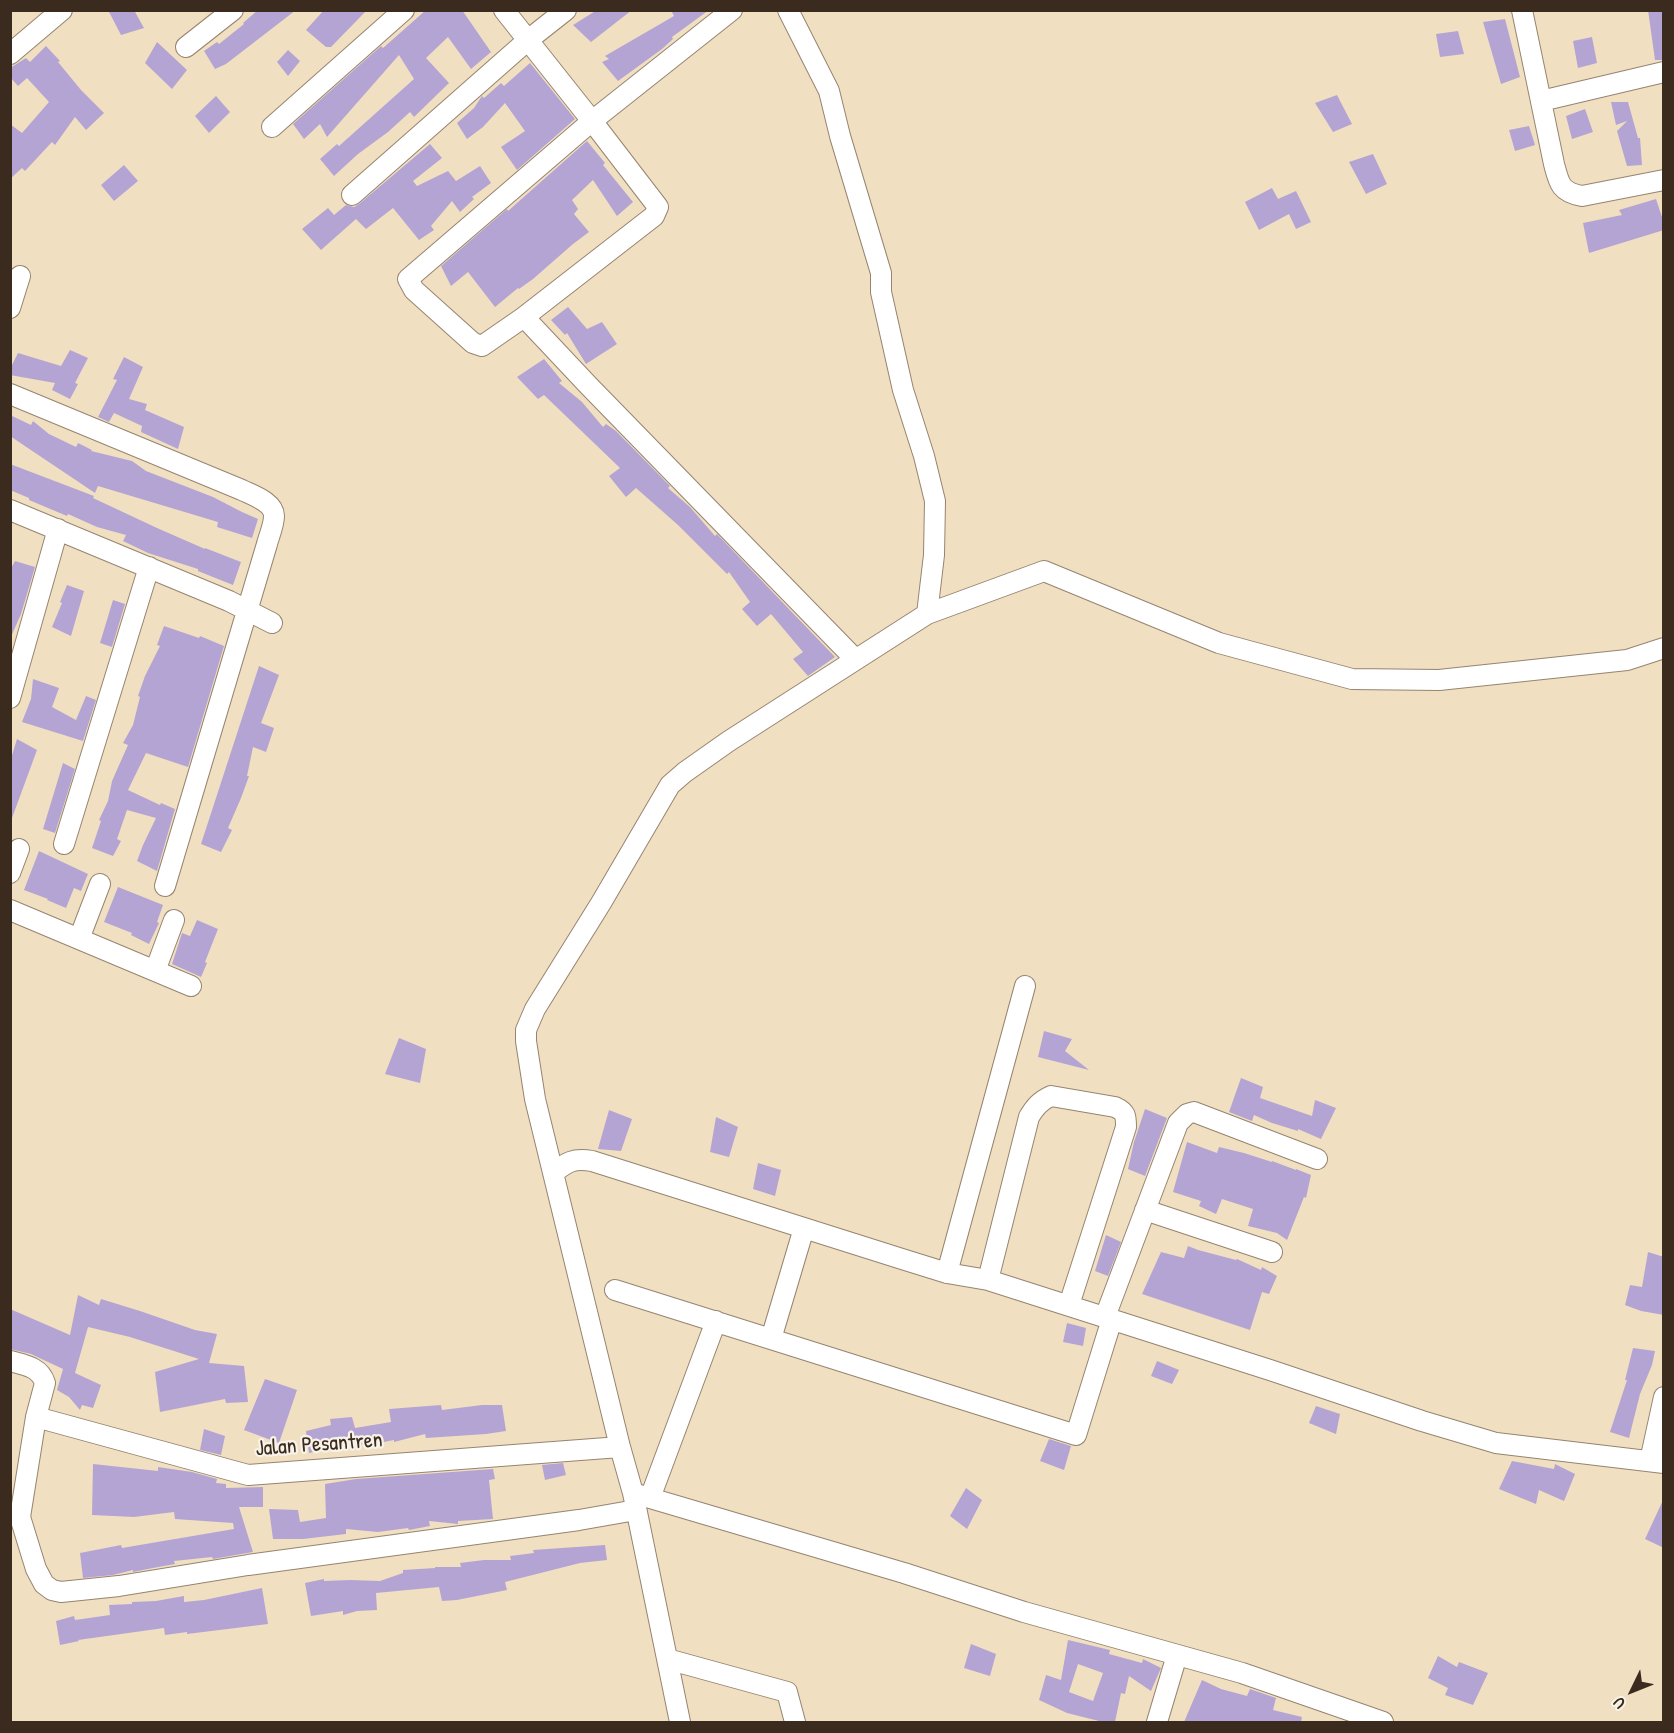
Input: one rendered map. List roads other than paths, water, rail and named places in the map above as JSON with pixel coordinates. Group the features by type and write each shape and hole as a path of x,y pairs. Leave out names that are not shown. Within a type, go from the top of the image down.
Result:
{"street":[{"path":"10,54 62,10"},
{"path":"186,47 233,10"},
{"path":"272,127 404,10"},
{"path":"504,10 592,121 658,207 654,216 524,317 482,346 473,344 414,290 408,279 592,121 732,10"},
{"path":"351,195 528,40 566,10"},
{"path":"788,10 829,91 881,273 881,292 903,390 924,456 935,501 934,555 927,614"},
{"path":"1522,10 1554,164 1559,183 1564,190 1582,196 1664,180"},
{"path":"1541,102 1664,72"},
{"path":"10,308 20,276"},
{"path":"524,317 596,394 855,659"},
{"path":"10,394 242,490 264,501 274,516 165,886"},
{"path":"10,510 248,610 272,623"},
{"path":"10,698 58,530"},
{"path":"63,844 148,567"},
{"path":"680,1722 640,1500 620,1447 535,1099 526,1041 526,1030 544,993 601,903 670,786 685,771 729,741 927,614 1044,571 1220,643 1352,679 1439,680 1627,660 1664,648"},
{"path":"10,873 19,849"},
{"path":"79,939 100,884"},
{"path":"10,910 191,986"},
{"path":"155,970 174,920"},
{"path":"947,1272 1025,986"},
{"path":"988,1280 1029,1117 1034,1108 1051,1096 1115,1107 1126,1115 1126,1127 1069,1305"},
{"path":"615,1290 1076,1434 1108,1318 1145,1210 1178,1123 1183,1117 1194,1112 1317,1160"},
{"path":"553,1173 570,1161 579,1159 592,1161 947,1272 988,1280 1069,1305 1422,1421 1496,1443 1657,1462 1664,1397"},
{"path":"1145,1210 1272,1252"},
{"path":"771,1339 804,1228"},
{"path":"640,1500 716,1322"},
{"path":"10,1361 33,1368 43,1377 45,1383 36,1417 20,1517 36,1569 44,1584 52,1590 62,1592 119,1586 248,1565 579,1520 640,1500 904,1573 1024,1612 1242,1673 1383,1722"},
{"name":"Jalan Pesantren","path":"36,1417 248,1474 620,1447"},
{"path":"1157,1722 1177,1655"},
{"path":"667,1659 787,1692 795,1722"}]}
